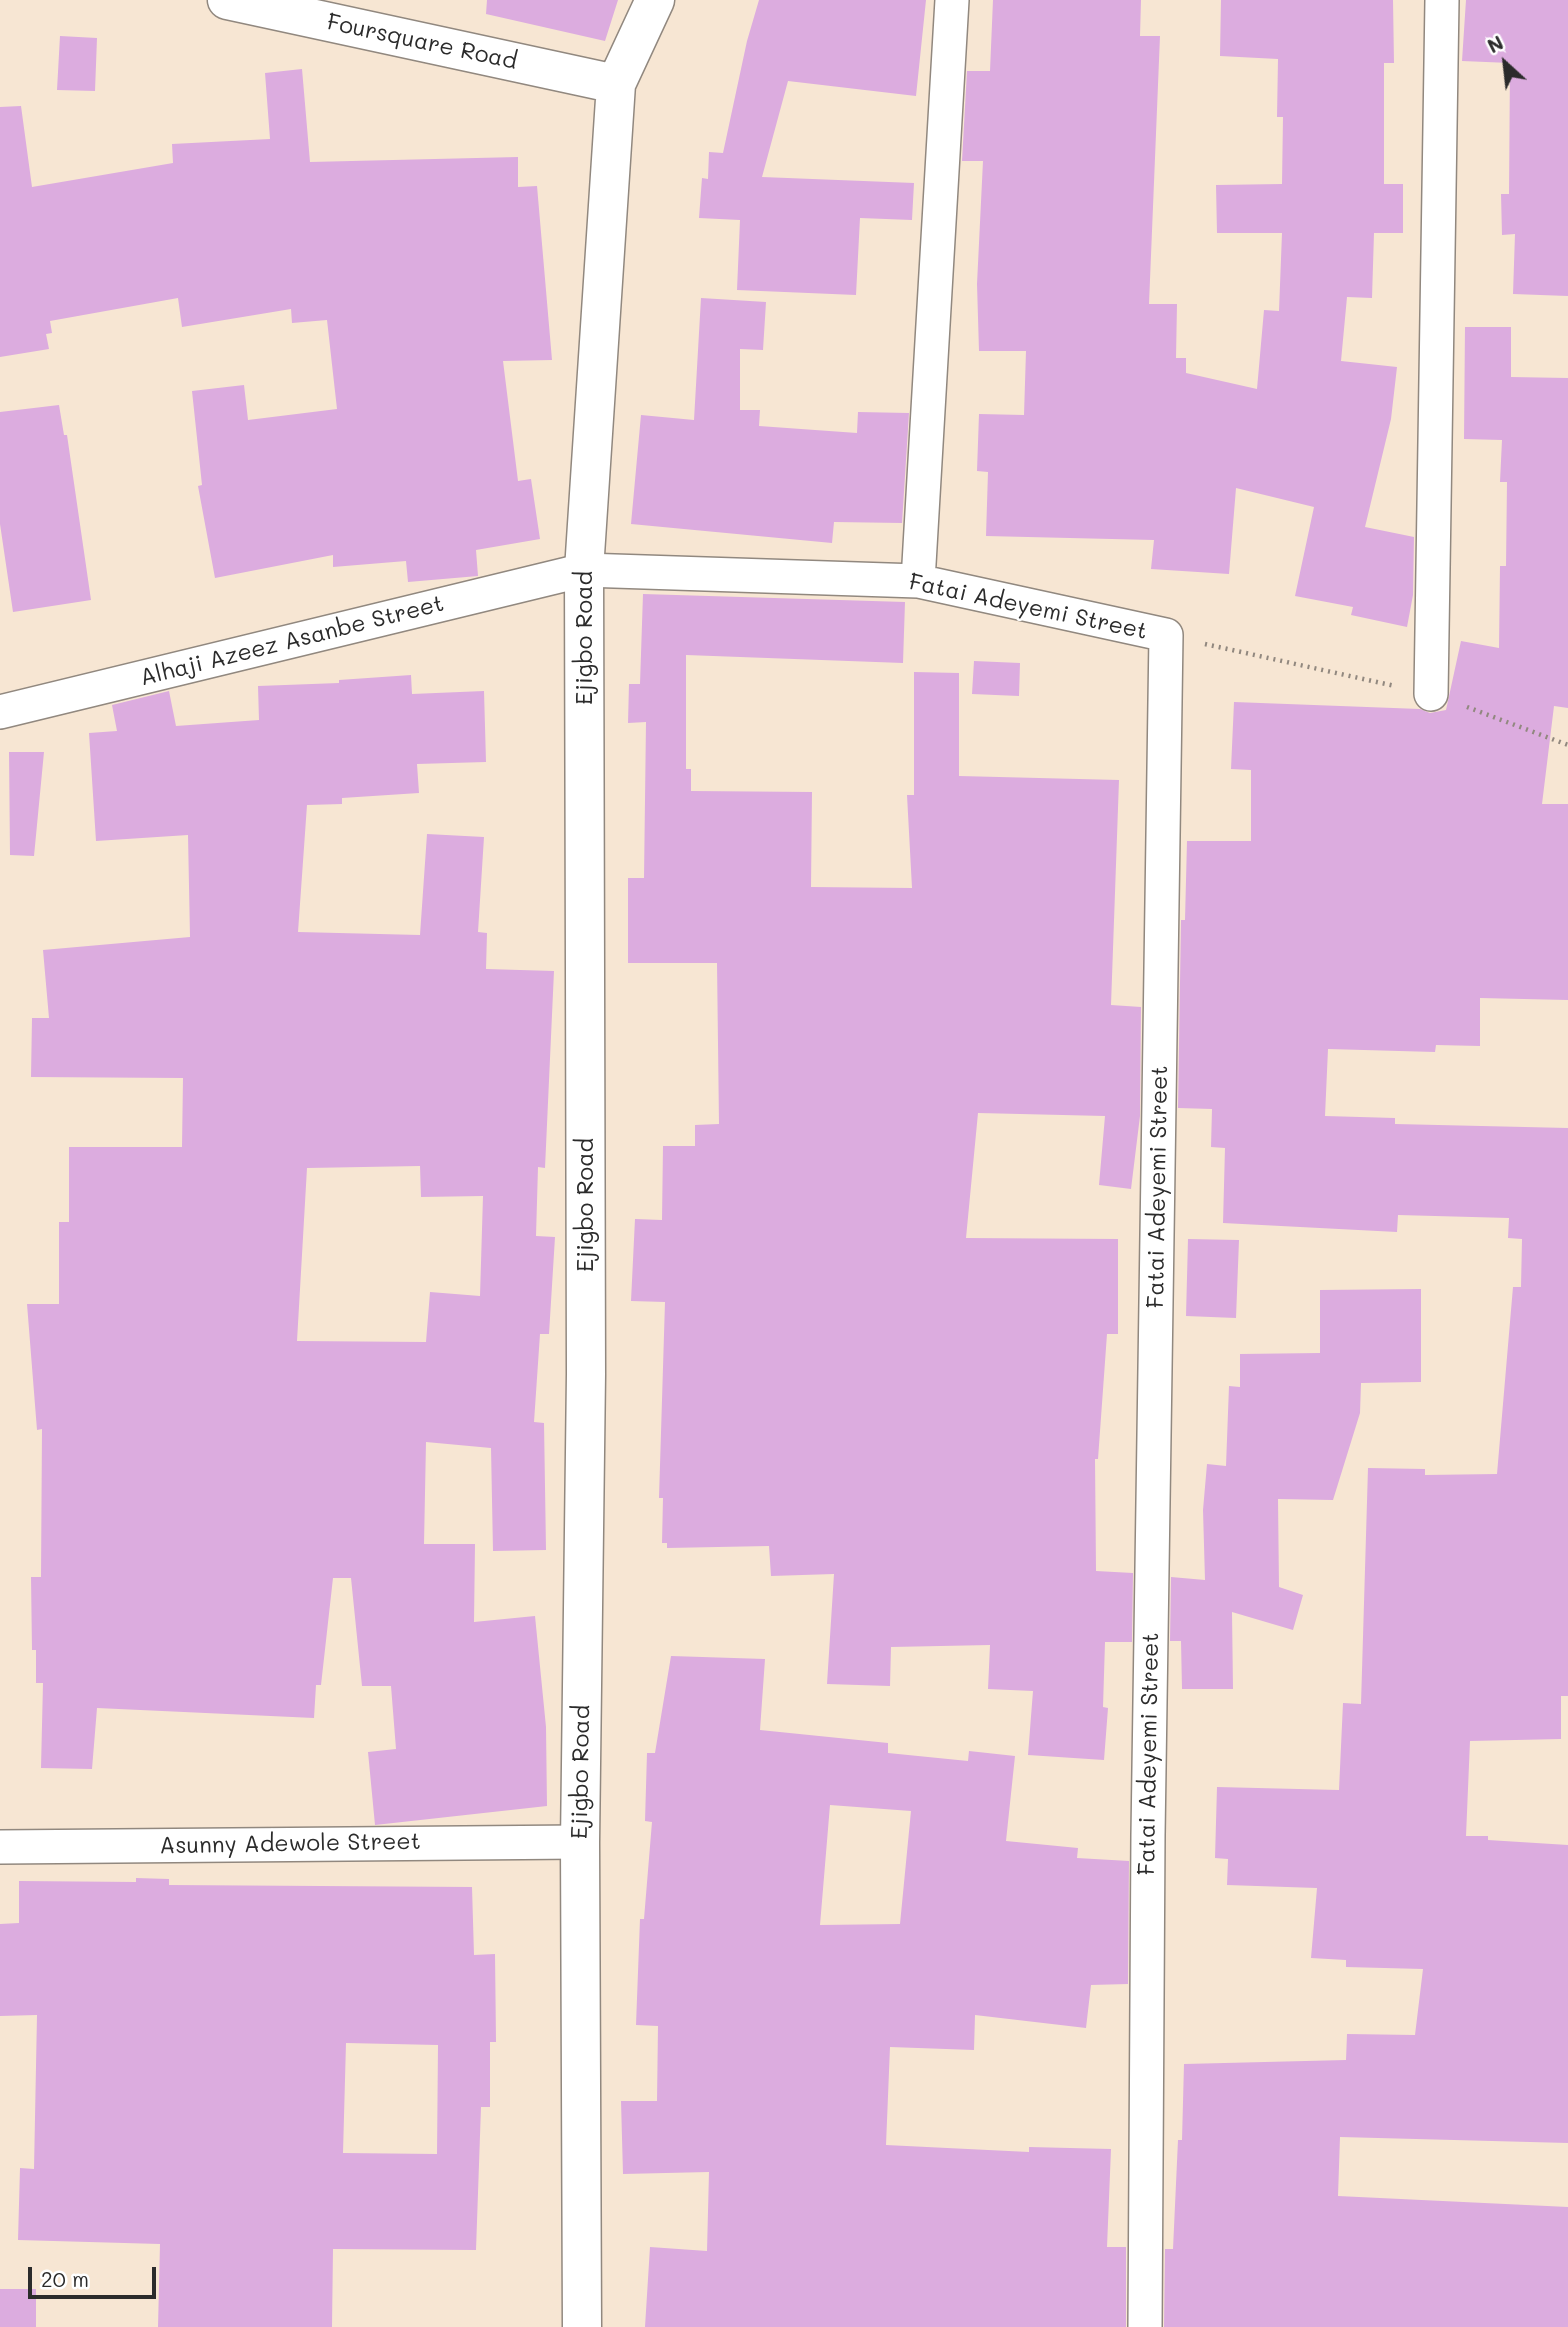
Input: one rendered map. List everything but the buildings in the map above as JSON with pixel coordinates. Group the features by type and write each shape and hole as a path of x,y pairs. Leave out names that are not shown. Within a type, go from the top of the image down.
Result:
{"street":[{"name":"Foursquare Road","path":"227,0 617,85"},
{"path":"617,85 655,0"},
{"path":"918,581 952,0"},
{"path":"1431,694 1442,0"},
{"name":"Ejigbo Road","path":"582,2327 580,1842 586,1374 584,570 617,85"},
{"name":"Fatai Adeyemi Street","path":"584,570 918,581 1166,635 1148,1806 1145,2327"},
{"name":"Alhaji Azeez Asanbe Street","path":"0,712 584,570"},
{"name":"Asunny Adewole Street","path":"0,1847 580,1842"}],"path":[{"path":"1166,635 1431,694 1568,745"}]}
